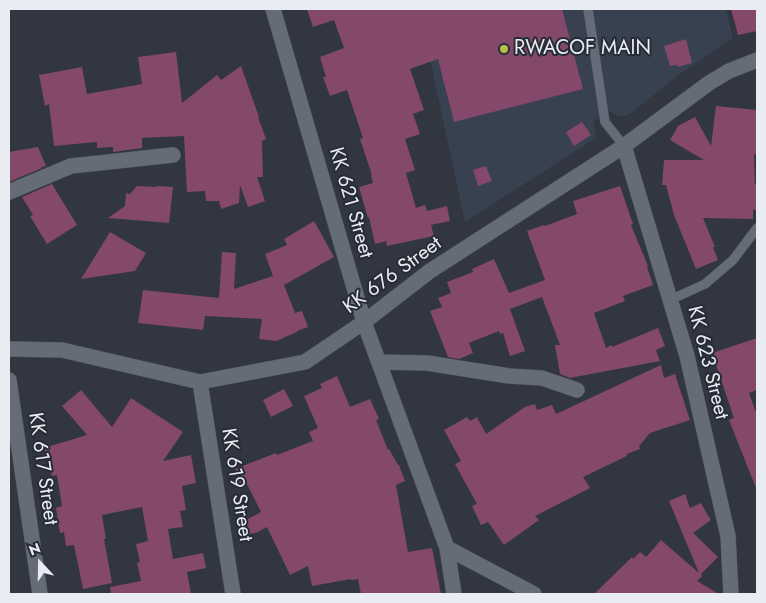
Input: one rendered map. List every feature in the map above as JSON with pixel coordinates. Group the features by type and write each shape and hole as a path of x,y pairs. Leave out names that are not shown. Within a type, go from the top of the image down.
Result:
{"street":[{"name":"KK 621 Street","path":"272,9 364,322 447,548 454,594"},
{"name":"KK 676 Street","path":"9,349 62,350 200,382 305,362 364,322 430,271 624,146 709,83 729,71 757,60"},
{"name":"KK 623 Street","path":"624,146 687,356 728,536 731,594"},
{"path":"9,192 71,166 173,155"},
{"path":"379,362 427,363 509,376 542,378 577,390"},
{"name":"KK 617 Street","path":"9,380 40,594"},
{"name":"KK 619 Street","path":"200,382 233,594"},
{"path":"447,548 534,594"}],"lane":[{"path":"588,9 605,122 624,146"},
{"path":"670,300 705,284 733,260 757,228"}],"shaded area":[{"path":"419,9 726,9 733,38 677,76 626,116 620,116 608,111 593,122 596,138 465,222"}],"building":[{"path":"307,9 562,9 583,89 454,122 438,59 410,69 424,110 413,114 420,134 405,139 415,170 406,173 416,208 425,205 427,211 447,206 450,221 431,225 434,236 387,246 386,241 375,244 369,217 359,187 373,183 360,139 363,138 347,90 330,96 323,77 326,77 320,57 344,48 334,20 313,27"},
{"path":"731,9 757,9 757,31 738,35"},
{"path":"686,39 692,63 678,67 677,65 670,66 664,46"},
{"path":"176,52 182,103 217,75 221,80 241,66 266,139 262,141 263,177 257,177 265,201 248,207 240,185 239,203 221,209 219,201 206,201 205,191 187,192 184,136 142,138 142,148 113,152 113,147 97,148 97,142 54,146 49,104 45,106 39,75 82,67 87,94 142,84 138,57"},
{"path":"716,106 757,110 757,155 754,154 757,211 753,209 753,219 703,218 715,247 713,247 718,260 696,269 674,215 666,185 662,185 664,160 704,160 670,140 678,126 695,117 711,146"},
{"path":"582,122 591,135 574,146 566,132"},
{"path":"38,147 46,166 9,182 9,152"},
{"path":"486,166 492,181 478,186 473,170"},
{"path":"52,184 77,225 47,244 30,216 33,215 22,197"},
{"path":"137,186 173,187 169,223 108,218 125,206 126,193 130,194"},
{"path":"620,186 633,224 631,225 648,266 653,285 623,296 625,301 594,313 606,348 658,328 665,346 656,350 660,361 570,378 560,374 555,345 560,345 542,297 510,309 525,351 510,356 503,333 500,334 499,331 469,343 473,353 459,359 448,357 430,311 442,307 438,298 451,293 447,282 473,272 472,269 494,259 509,293 545,280 527,231 577,214 573,201"},
{"path":"314,221 334,257 284,285 295,313 302,311 308,327 276,341 259,339 262,319 205,316 203,330 138,323 143,290 219,298 222,252 236,253 234,289 273,276 265,254 287,245 284,239"},
{"path":"110,232 146,253 135,271 81,279"},
{"path":"757,338 757,390 749,393 757,415 756,488 729,420 734,418 712,353"},
{"path":"661,365 664,378 675,374 690,420 650,433 639,446 640,449 583,477 590,488 535,516 539,520 504,545 488,522 481,525 472,506 477,504 455,464 461,461 444,430 467,417 470,421 477,417 486,434 525,407 535,404 537,410 552,405 556,414"},
{"path":"337,376 350,407 370,399 379,419 376,420 388,450 399,465 405,481 396,485 408,552 432,548 441,594 361,594 358,579 312,586 308,566 290,575 267,527 258,532 242,536 238,524 261,512 246,482 240,484 235,469 313,441 309,432 318,428 304,396 322,388 320,384"},
{"path":"284,389 293,406 271,417 263,400"},
{"path":"81,390 112,427 131,398 183,432 163,461 191,455 196,483 182,486 186,510 180,511 183,527 168,529 173,559 203,553 206,568 187,572 191,594 111,594 110,587 141,581 137,563 140,562 136,544 148,541 142,507 102,515 106,539 104,539 112,583 83,589 74,545 66,546 64,532 60,533 56,508 62,506 57,475 52,476 44,448 87,435 62,406"},
{"path":"685,494 690,508 701,503 711,520 693,533 718,557 701,574 702,576 697,581 719,594 594,594 632,557 633,559 640,552 646,557 661,540 699,573 669,501"}],"place":[{"name":"RWACOF MAIN","path":"504,49"}]}
